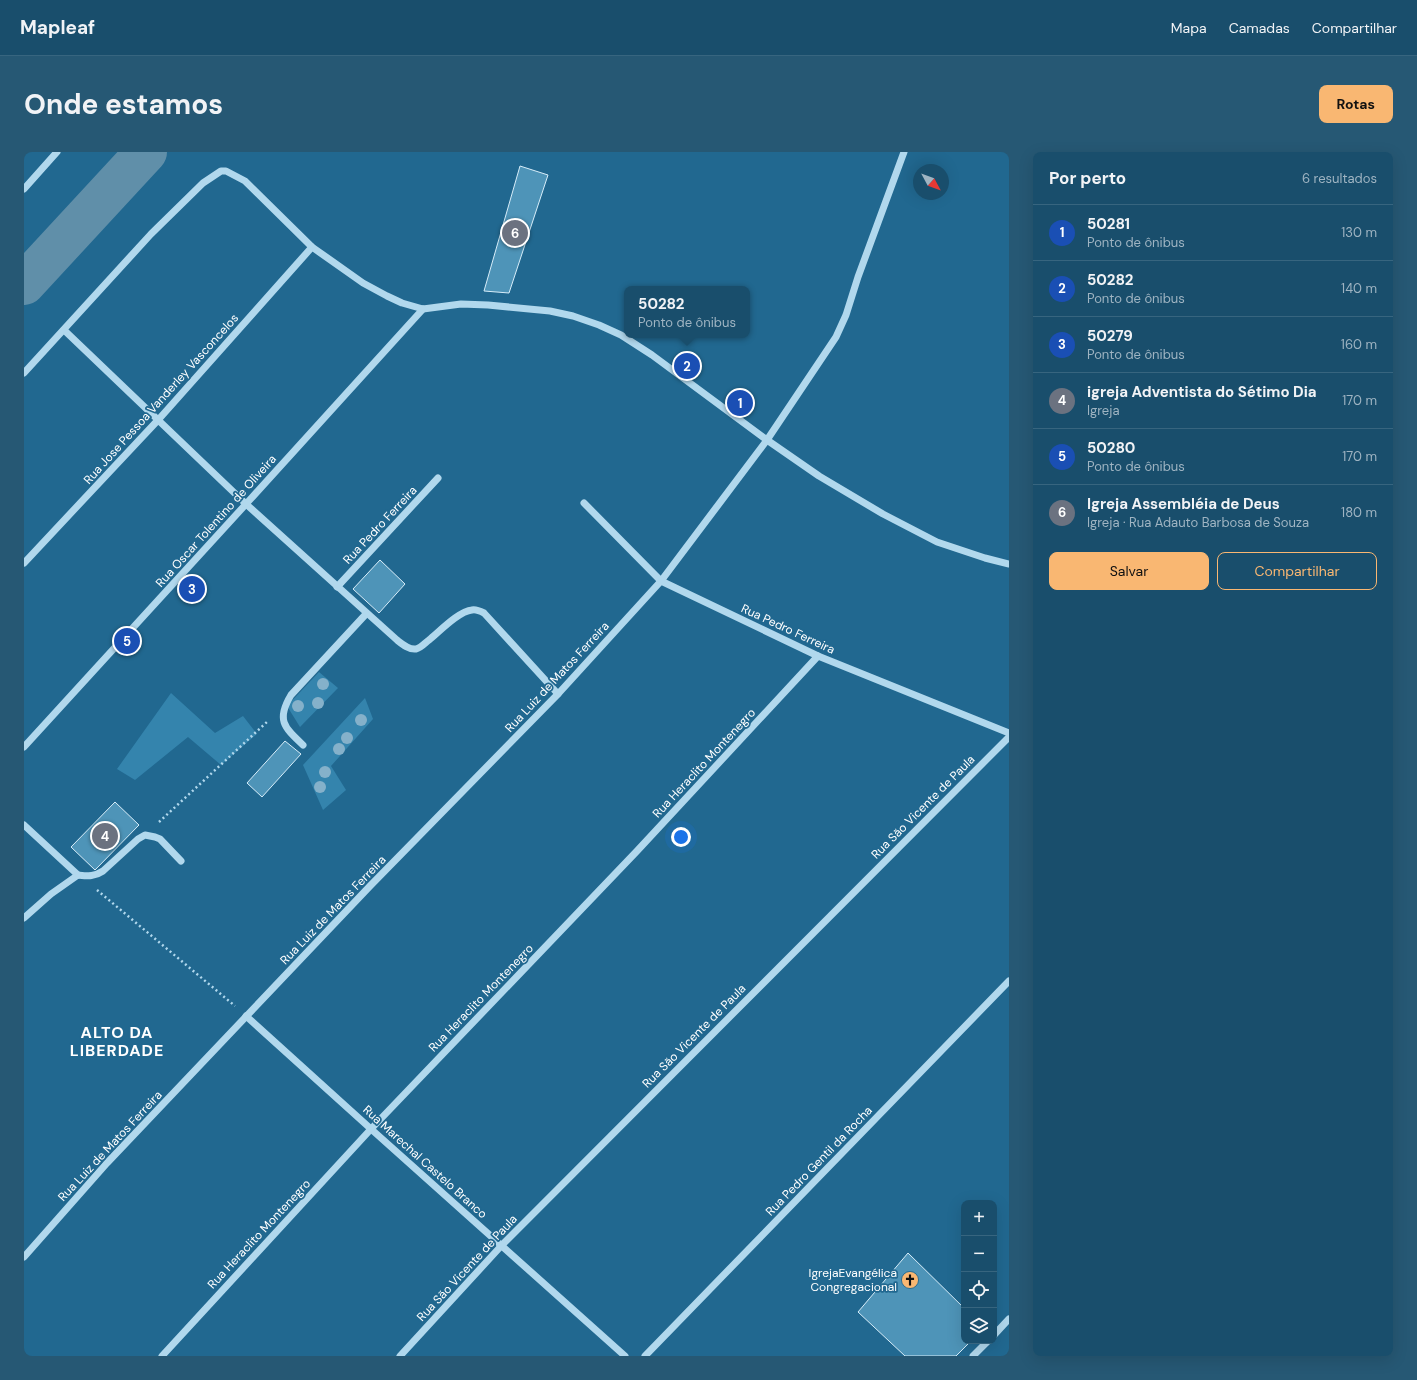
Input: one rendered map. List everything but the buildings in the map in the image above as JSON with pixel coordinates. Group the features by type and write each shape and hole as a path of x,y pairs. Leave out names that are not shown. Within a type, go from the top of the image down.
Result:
{"street":[{"path":"24,189 57,152"},
{"name":"Rua Luiz de Matos Ferreira","path":"24,1257 107,1163 376,880 558,694 661,581 767,440 836,337 846,315 858,277 904,152"},
{"path":"24,373 151,234 203,183 221,171 234,174 246,181 312,247 363,283 402,303 423,309 461,304 550,311 573,316 599,325 624,338"},
{"name":"Rua Jose Pessoa Vanderley Vasconcelos","path":"24,563 159,419 312,247"},
{"name":"Rua Oscar Tolentino de Oliveira","path":"24,746 423,309"},
{"path":"64,330 159,419 246,504 366,614 397,640 410,648 417,649 466,611 478,610 484,613 558,694"},
{"path":"624,338 652,355 767,440 819,476 883,514 937,542 985,558 1009,564"},
{"name":"Rua Pedro Ferreira","path":"337,587 438,478"},
{"name":"Rua Pedro Ferreira","path":"584,503 661,581 818,656 1009,733"},
{"path":"303,745 285,726 283,712 285,705 291,695 366,614"},
{"name":"Rua Heraclito Montenegro","path":"162,1356 371,1129 637,852 818,656"},
{"name":"Rua São Vicente de Paula","path":"400,1356 502,1245 1009,737"},
{"path":"24,825 78,874 90,876 98,875 138,839 145,835 155,837 160,840 181,861"},
{"path":"24,918 51,894 78,874"},
{"name":"Rua Pedro Gentil da Rocha","path":"645,1356 1009,981"},
{"name":"Rua Marechal Castelo Branco","path":"246,1016 625,1356"},
{"path":"997,1332 1009,1319"},
{"path":"973,1356 985,1344"}],"path":[{"path":"145,835 285,705"},
{"path":"78,874 246,1016"}],"shaded area":[{"path":"319,672 338,688 300,727 287,706"},
{"path":"171,693 215,733 243,716 257,734 221,765 188,737 135,780 117,769"},
{"path":"365,698 373,719 331,766 346,790 323,810 303,765"}],"waterway":[{"path":"24,284 146,152"}],"place":[{"name":"Igreja Assembléia de Deus","path":"515,233"},
{"name":"50282","path":"687,366"},
{"name":"50281","path":"740,403"},
{"name":"50279","path":"192,589"},
{"name":"50280","path":"127,641"},
{"name":"igreja Adventista do Sétimo Dia","path":"105,836"},
{"name":"IgrejaEvangélica Congregacional","path":"910,1280"}],"district":[{"name":"ALTO DA LIBERDADE","path":"117,1041"}]}
